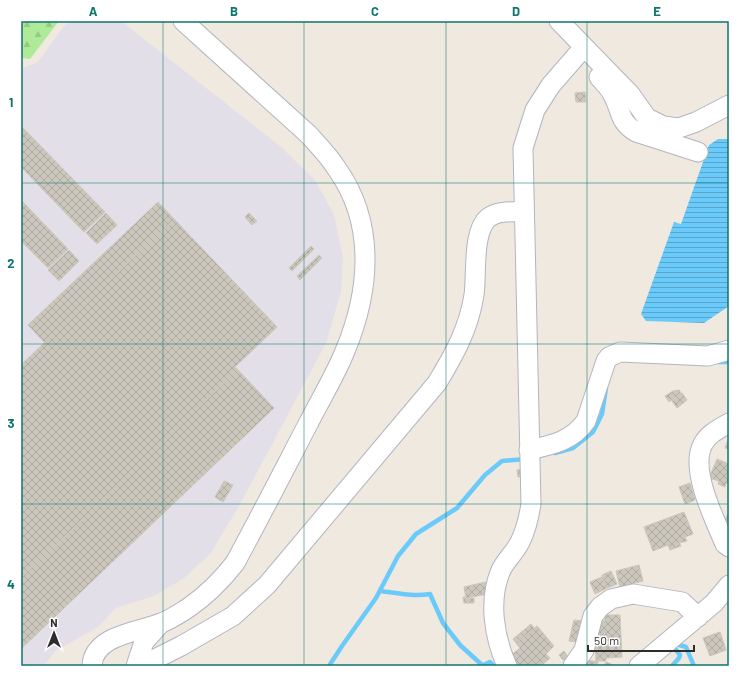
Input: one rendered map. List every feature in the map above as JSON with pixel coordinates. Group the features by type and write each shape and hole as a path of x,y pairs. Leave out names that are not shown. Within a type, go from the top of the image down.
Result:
{"street":[{"path":"92,666 94,654 102,646 130,632 161,623 187,608 207,594 235,563 344,353 358,313 363,293 366,271 365,250 358,210 338,169 308,134 183,21"},
{"path":"559,21 580,51 609,87 628,127 636,132 698,152"},
{"path":"580,51 630,94 647,118 663,126 679,128 696,122 729,105"},
{"path":"507,666 501,652 493,617 496,589 501,570 520,543 527,524 531,504 523,148 535,110 551,85 580,51"},
{"path":"161,623 144,642 137,664 149,662 181,646 232,616 267,585 437,382 452,358 463,335 470,314 474,294 478,241 482,227 488,218 500,213 524,212"},
{"path":"530,457 572,436 581,429 586,421 603,367 609,357 614,354 620,352 708,356 729,350"},
{"path":"729,423 710,434 703,444 700,454 700,475 705,494 725,544 729,547"},
{"path":"639,666 714,603 729,585"},
{"path":"573,666 584,650 593,616 600,607 611,599 633,594 682,602 698,617"}],"shaded area":[{"path":"71,21 121,21 281,147 315,180 334,215 343,258 341,292 326,343 239,506 211,553 184,578 154,596 116,608 98,627 55,651 44,666 21,666 21,69 38,62 64,26"}],"green space":[{"path":"21,21 59,21 30,59 21,58"}],"water":[{"path":"718,139 729,139 729,306 704,323 646,321 641,314 674,222 681,224 709,145"}],"building":[{"path":"585,92 586,102 576,102 575,93"},
{"path":"21,126 105,212 84,232 21,167"},
{"path":"21,200 68,249 48,268 21,241"},
{"path":"158,202 174,219 45,343 28,325"},
{"path":"106,213 117,225 97,244 86,233"},
{"path":"249,213 257,221 252,225 245,217"},
{"path":"174,219 277,327 235,367 238,370 21,578 21,365"},
{"path":"311,246 314,249 292,271 289,268"},
{"path":"69,250 79,261 59,281 48,270"},
{"path":"319,255 322,258 300,280 297,276"},
{"path":"238,370 274,408 21,649 21,578"},
{"path":"679,390 681,393 669,402 665,396 673,391"},
{"path":"682,393 687,400 677,408 672,401"},
{"path":"729,437 729,449 725,448"},
{"path":"717,459 729,464 729,484 726,483 725,487 718,484 719,481 709,478"},
{"path":"526,469 526,476 518,477 517,470"},
{"path":"224,481 233,485 223,502 215,497"},
{"path":"690,483 695,500 685,504 679,487"},
{"path":"729,510 729,522 725,521"},
{"path":"684,512 693,534 685,537 687,541 679,543 681,546 670,550 668,545 653,551 644,527"},
{"path":"639,565 643,581 620,587 616,571"},
{"path":"611,571 617,584 607,588 602,575"},
{"path":"602,577 607,588 595,594 590,582"},
{"path":"486,582 488,594 466,598 464,587"},
{"path":"463,597 465,597 465,599 474,598 474,603 464,603"},
{"path":"605,615 620,615 622,657 606,658 606,661 596,661 595,648 597,629 603,621 605,621"},
{"path":"574,620 582,621 577,642 569,641"},
{"path":"531,624 534,628 516,643 513,639"},
{"path":"537,626 554,646 546,654 550,658 541,666 536,666 531,660 523,666 516,666 509,657 520,648 516,643"},
{"path":"720,632 726,650 710,656 703,638"},
{"path":"564,651 568,657 563,660 559,655"},
{"path":"531,660 534,664 531,666 523,666"},
{"path":"588,660 598,662 597,666 587,666"},
{"path":"606,662 616,666 604,666"}],"waterway":[{"path":"717,362 729,361"},
{"path":"555,453 573,448 593,432 602,414 606,388"},
{"path":"329,666 376,598 398,556 416,534 457,508 485,475 502,461 526,459"},
{"path":"380,591 411,595 430,594 443,623 460,645 482,665"},
{"path":"672,666 680,655 673,646 676,644 686,647 694,666"},
{"path":"481,666 490,662 494,666"}]}
